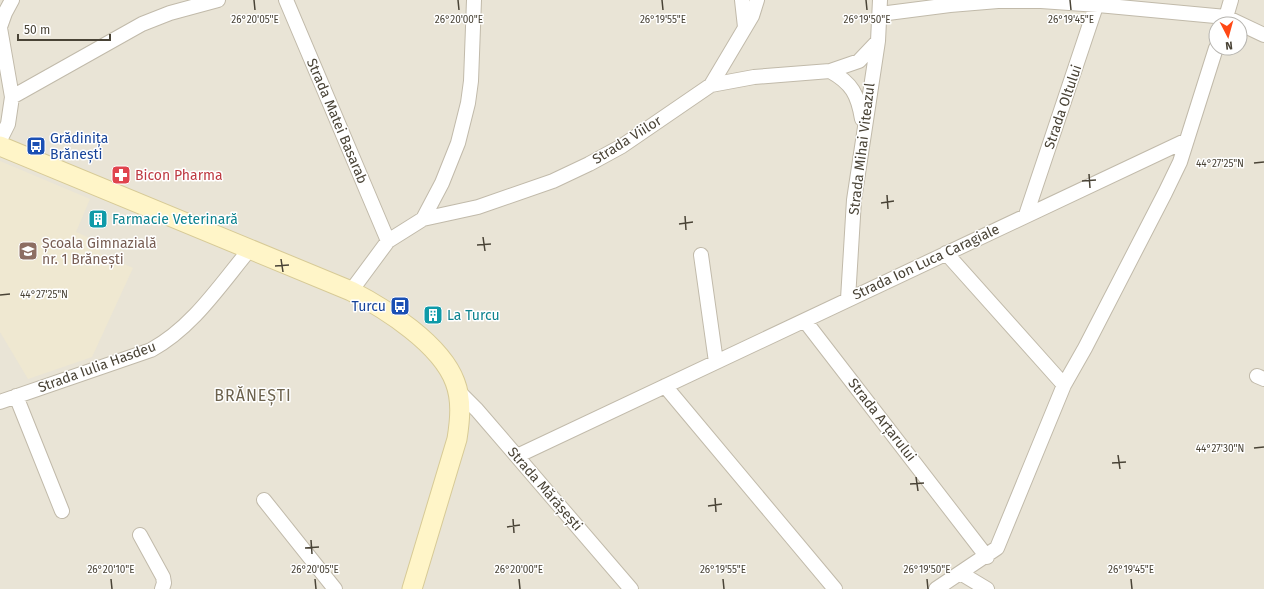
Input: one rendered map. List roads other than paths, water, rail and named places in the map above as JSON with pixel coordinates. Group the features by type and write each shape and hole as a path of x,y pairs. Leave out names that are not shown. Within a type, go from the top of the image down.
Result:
{"main road":[{"path":"0,146 351,291 393,316 430,347 448,369 458,391 460,410 457,439 412,589"}],"street":[{"path":"0,140 9,119 12,97 0,27 4,12 12,0"},
{"path":"12,97 142,24 170,13 218,0"},
{"name":"Strada Matei Basarab","path":"286,0 388,241"},
{"path":"351,291 388,241 423,219 442,183 458,143 464,123 471,81 474,0"},
{"path":"742,0 745,27"},
{"path":"711,85 752,16 757,0"},
{"path":"1226,16 1231,0"},
{"path":"880,7 950,5 998,1 1098,2 1208,18"},
{"name":"Strada Oltului","path":"1026,215 1098,2"},
{"name":"Strada Mihai Viteazul","path":"848,299 854,200 878,41 880,7"},
{"path":"1248,29 1264,35"},
{"name":"Strada Viilor","path":"423,219 478,207 553,181 622,146 711,85 754,77 830,71 859,61 878,41"},
{"path":"936,589 962,574 987,557 997,548 1064,385 1085,348 1180,162 1213,56"},
{"path":"830,71 844,78 853,90 860,105 864,128"},
{"name":"Strada Ion Luca Caragiale","path":"517,456 1187,140"},
{"name":"Strada Iulia Hasdeu","path":"0,402 151,350 166,342 188,323 250,250"},
{"path":"946,254 1064,385"},
{"path":"701,255 716,362"},
{"name":"Strada Arțarului","path":"805,321 987,557"},
{"path":"665,386 834,589"},
{"name":"Strada Mărășești","path":"458,391 477,410 631,589"},
{"path":"16,396 62,511"},
{"path":"264,500 335,589"},
{"path":"140,535 163,577 164,583 162,589"},
{"path":"962,574 987,589"}],"place":[{"name":"Grădinița Brănești","path":"36,146"},
{"name":"Bicon Pharma","path":"121,175"},
{"name":"Farmacie Veterinară","path":"98,219"},
{"name":"Școala Gimnazială nr. 1 Brănești","path":"28,251"},
{"name":"Turcu","path":"400,306"},
{"name":"La Turcu","path":"433,315"}],"district":[{"name":"BRĂNEȘTI","path":"253,395"}]}
